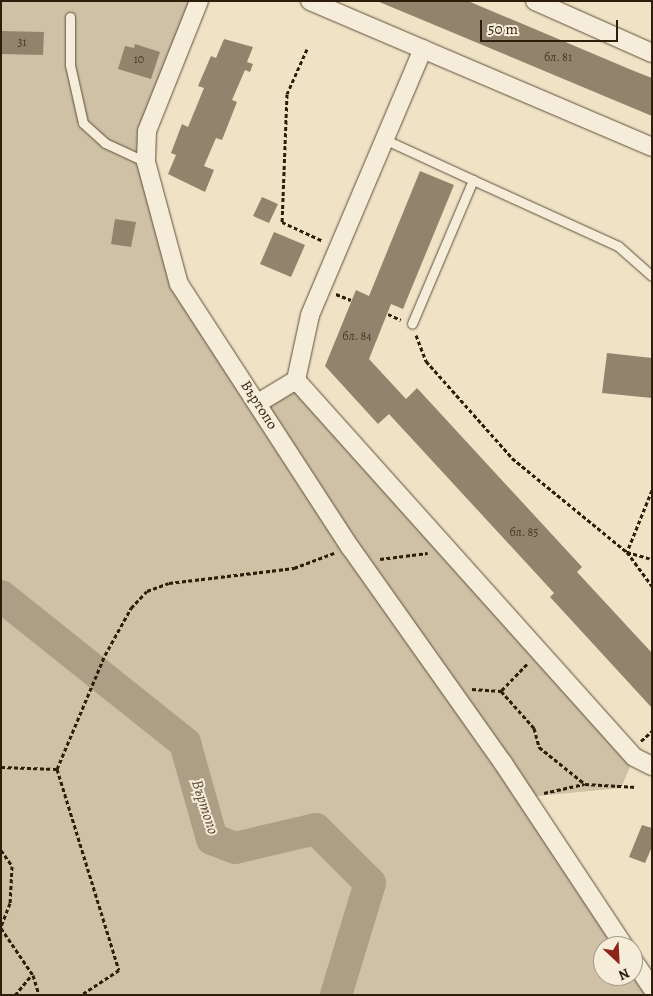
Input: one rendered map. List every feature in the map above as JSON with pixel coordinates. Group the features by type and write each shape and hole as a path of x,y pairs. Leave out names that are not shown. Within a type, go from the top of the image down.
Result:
{"street":[{"name":"Въртопо","path":"199,1 147,131 146,162 179,284 350,547 526,797 617,936"},
{"path":"310,1 652,147"},
{"path":"535,1 652,53"},
{"path":"258,403 296,380 310,315 341,249 423,49"},
{"path":"296,380 634,757 652,766"},
{"path":"643,975 652,988"}],"lane":[{"path":"70,17 70,65 84,122 105,143 146,162"},
{"path":"386,140 618,246 652,276"},
{"path":"412,324 473,180"}],"path":[{"path":"307,49 287,94 282,222 341,249"},
{"path":"412,324 426,361 512,458 627,552 652,586"},
{"path":"627,552 652,490"},
{"path":"81,995 119,970 57,769 105,655 130,608 147,591 169,583 294,568 350,547 381,559 449,550"},
{"path":"627,552 652,559"},
{"path":"501,691 540,652"},
{"path":"450,688 501,691 534,728 539,746 585,784"},
{"path":"1,766 57,769"},
{"path":"526,797 585,784 637,787"},
{"path":"1,850 12,866 10,903 1,927 33,975 39,995"},
{"path":"15,995 33,975"}],"shaded area":[{"path":"1,1 196,1 146,162 179,284 258,403 296,380 634,757 621,788 527,797 617,936 593,936 593,986 643,986 643,978 652,995 1,995"}],"building":[{"path":"377,1 468,1 652,78 652,116"},
{"path":"1,31 44,32 43,55 1,54"},
{"path":"224,39 253,47 247,62 253,64 250,72 245,70 232,100 237,102 222,140 216,138 204,166 214,170 205,192 168,174 176,155 171,153 182,124 188,127 204,88 198,86 211,56 216,58"},
{"path":"135,44 160,52 151,79 118,69 125,46 134,48"},
{"path":"420,171 454,185 403,309 391,304 369,359 406,399 417,388 582,567 577,572 652,653 652,708 550,597 554,593 389,414 378,424 325,366 356,290 369,296"},
{"path":"262,197 278,204 269,223 253,216"},
{"path":"115,219 136,222 131,247 111,244"},
{"path":"274,232 305,245 291,277 260,264"},
{"path":"607,353 652,358 652,398 602,393"},
{"path":"642,825 652,828 652,847 645,863 629,857"}],"waterway":[{"name":"Въртопо","path":"1,596 185,743 212,839 235,848 316,829 370,883 336,995"}]}
